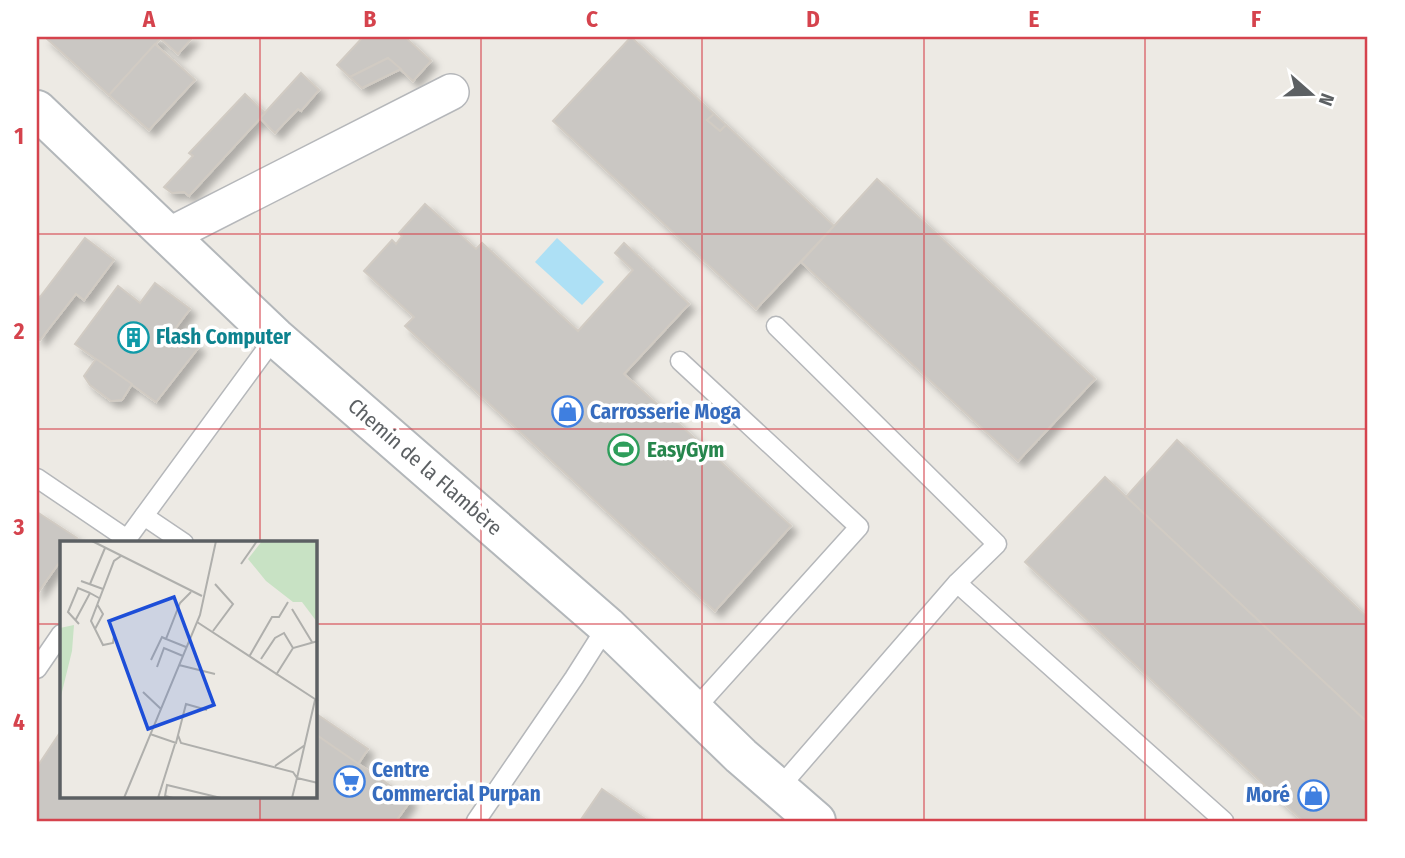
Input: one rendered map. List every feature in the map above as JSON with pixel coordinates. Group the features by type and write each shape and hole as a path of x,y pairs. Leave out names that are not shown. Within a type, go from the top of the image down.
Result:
{"street":[{"path":"168,236 451,92"},
{"name":"Chemin de la Flambère","path":"37,110 275,337 607,626 816,821"}],"lane":[{"path":"776,326 997,544 957,583 779,788"},
{"path":"37,478 126,541 275,337"},
{"path":"680,361 859,527 694,710"},
{"path":"144,516 181,541"},
{"path":"957,583 1224,821"},
{"path":"476,821 607,626"},
{"path":"37,669 60,635"}],"water":[{"path":"557,238 604,282 582,305 535,262"}],"building":[{"path":"45,37 162,37 109,95"},
{"path":"162,37 193,37 178,54"},
{"path":"363,37 405,37 431,61 413,81 388,58 350,77 337,65"},
{"path":"631,37 714,114 707,120 720,131 726,125 834,226 756,309 553,121"},
{"path":"155,44 195,80 149,130 109,95"},
{"path":"388,58 401,69 362,88 350,77"},
{"path":"301,73 319,90 301,111 298,109 275,133 260,118"},
{"path":"245,94 265,113 189,196 184,192 172,193 164,187 193,156 189,153"},
{"path":"714,114 726,125 720,131 707,120"},
{"path":"877,179 1095,379 1018,461 801,262"},
{"name":"EasyGym","path":"425,204 476,249 482,243 578,331 633,270 615,253 624,243 689,304 624,374 791,526 715,611 405,326 414,317 364,271 392,240 396,244 402,236 399,233"},
{"path":"85,238 114,260 84,300 76,294 40,340 37,337 37,295 40,297"},
{"name":"Flash Computer","path":"155,283 190,309 175,329 199,347 156,402 75,344 118,286 140,303"},
{"path":"96,359 132,384 122,400 111,401 90,385 84,376"},
{"path":"1177,440 1368,618 1368,723 1126,497"},
{"path":"1105,477 1368,723 1368,821 1303,821 1025,562"},
{"path":"37,512 77,538 75,541 60,541 60,561 37,594"},
{"path":"317,714 368,749 358,764 317,735"},
{"name":"Centre Commercial Purpan","path":"60,732 60,798 317,798 317,735 411,800 396,821 37,821 37,767"},
{"path":"602,789 648,821 580,821"}],"place":[{"name":"Flash Computer","path":"133,337"},
{"name":"Carrosserie Moga","path":"567,412"},
{"name":"EasyGym","path":"624,450"},
{"name":"Centre Commercial Purpan","path":"349,782"},
{"name":"Moré","path":"1313,795"}]}
